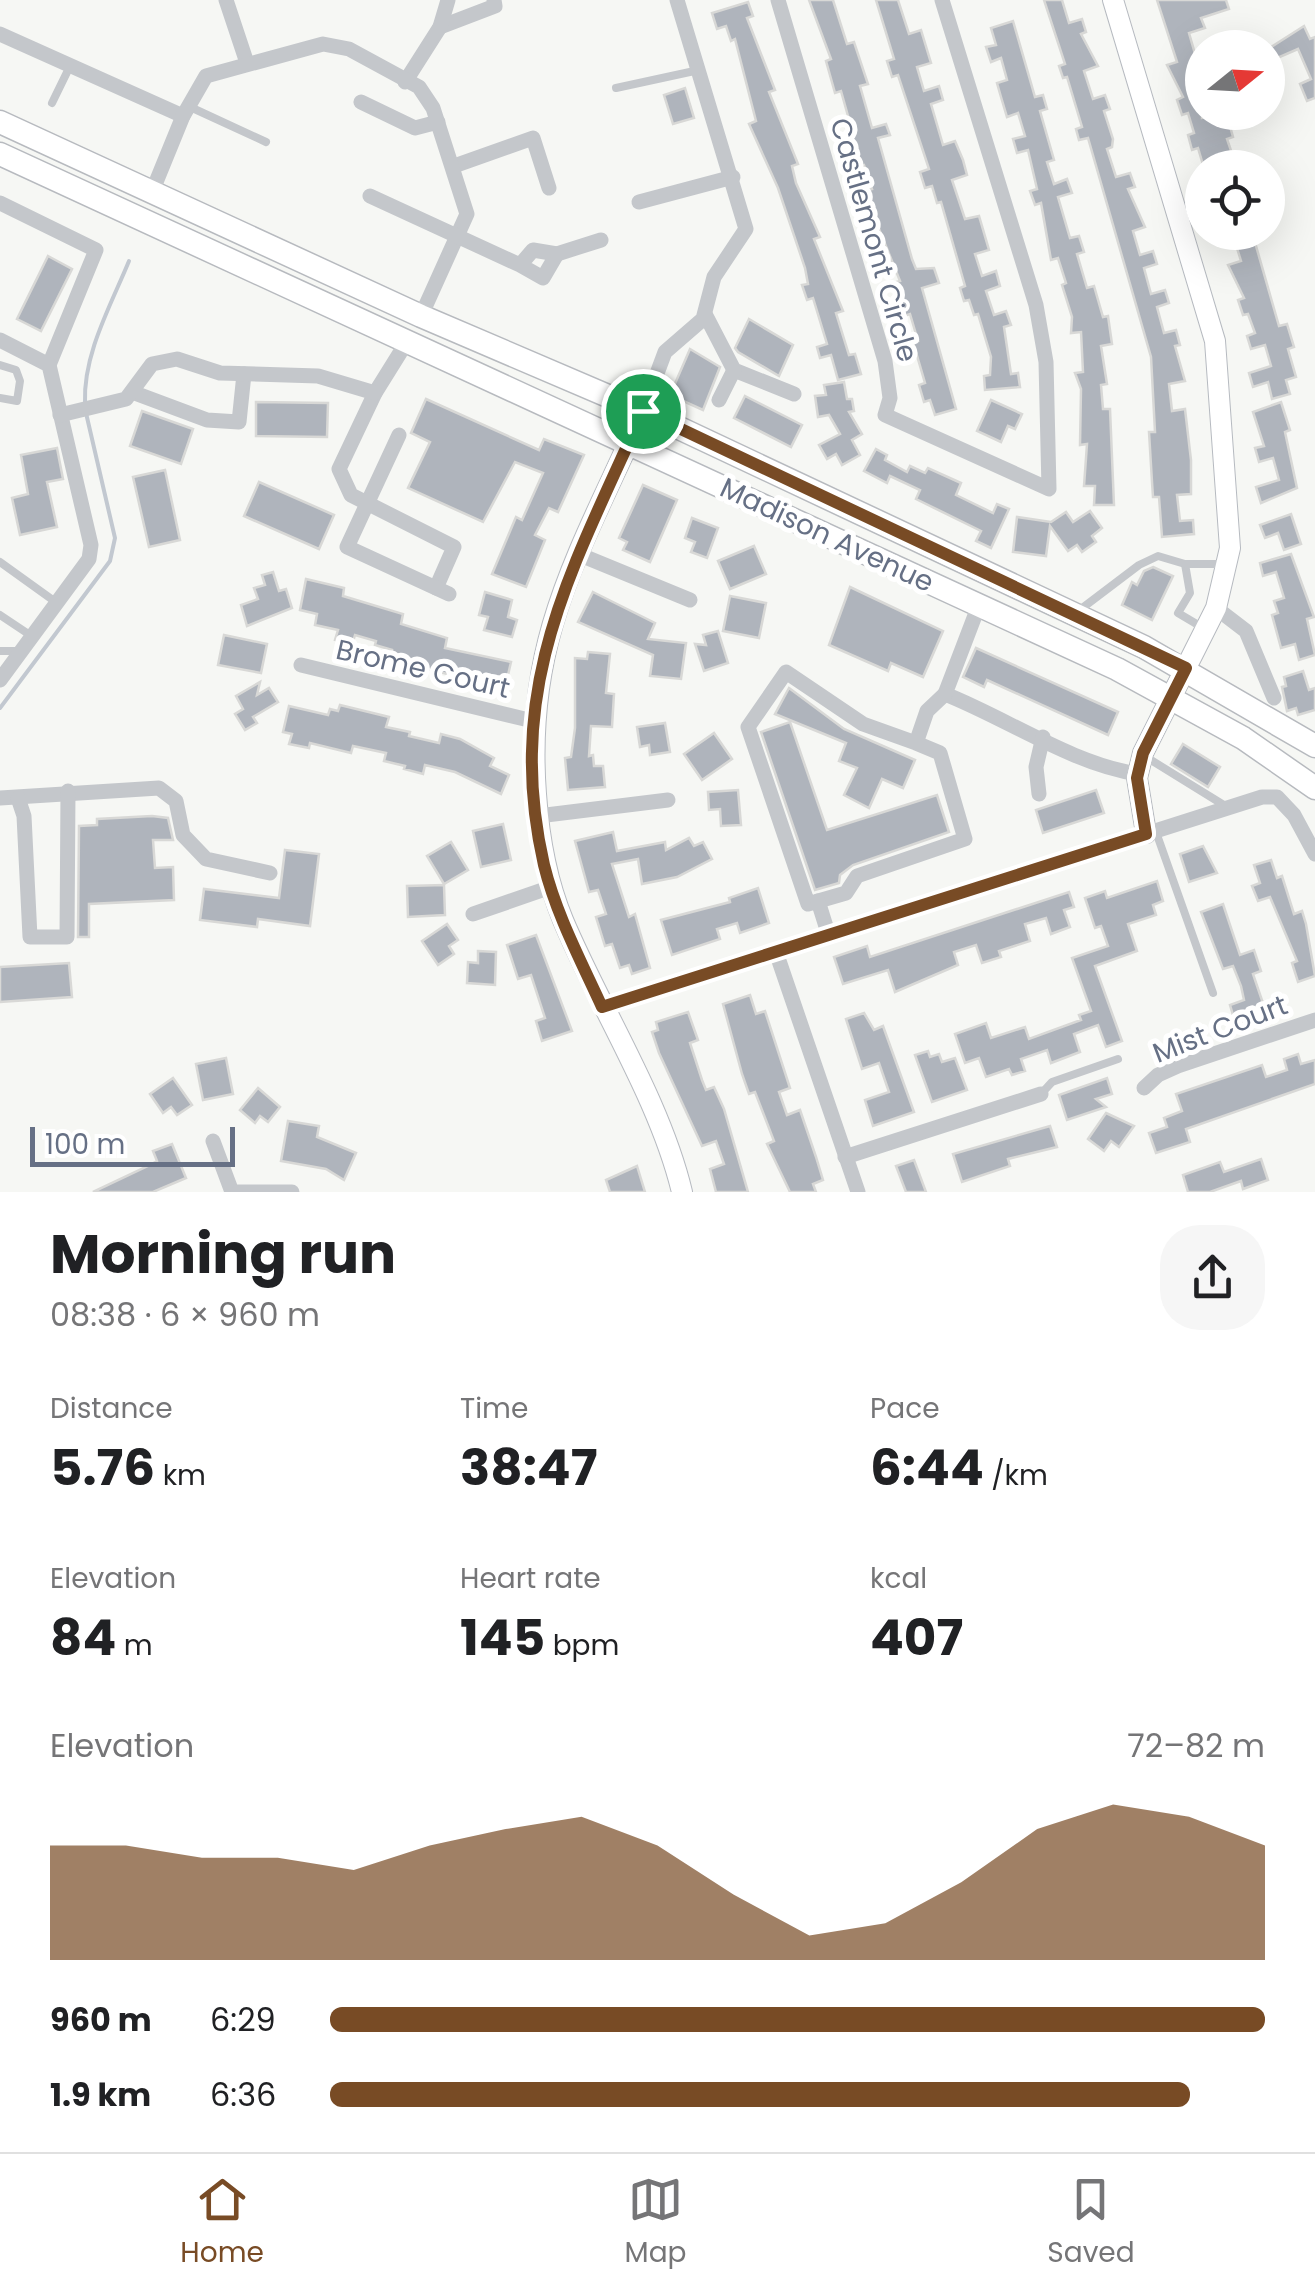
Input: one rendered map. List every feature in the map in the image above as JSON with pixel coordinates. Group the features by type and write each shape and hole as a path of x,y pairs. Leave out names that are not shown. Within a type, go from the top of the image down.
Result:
{"main road":[{"name":"Madison Avenue","path":"0,122 421,316 643,411 1074,614 1186,668 1315,746"},
{"name":"Madison Avenue","path":"0,154 1170,696 1315,788"}],"street":[{"path":"226,0 247,64"},
{"path":"406,82 440,27 448,0"},
{"path":"440,27 495,6 494,0"},
{"path":"677,0 746,228 714,276 705,314 665,352 643,411 578,554 545,644 533,721 538,816 551,887 664,1137 682,1192"},
{"name":"Castlemont Circle","path":"778,0 885,361 890,398 885,415 1049,489 1046,362 1036,305 942,0"},
{"path":"1113,0 1215,341 1228,564 1216,608 1140,764 1150,832"},
{"path":"0,34 185,111"},
{"path":"152,192 185,111 206,76 307,45 339,45 418,87 438,122 454,166 468,214 421,316"},
{"path":"361,102 415,128 438,122"},
{"path":"454,166 533,138 549,188"},
{"path":"639,202 733,177"},
{"path":"370,196 544,278 557,254"},
{"path":"0,203 96,250 49,365"},
{"path":"520,266 534,250 557,254 601,240"},
{"path":"705,314 734,370 794,394"},
{"path":"0,340 49,365 67,413 91,545 89,559 0,680"},
{"path":"399,434 367,504 347,547 443,591 454,547 367,504 345,489 339,469 375,393 408,340"},
{"path":"67,413 126,399 145,370 161,361 177,359 220,373 318,376 375,393"},
{"path":"719,400 734,370"},
{"path":"132,392 208,420 238,422 244,374"},
{"path":"578,554 690,600"},
{"path":"916,743 927,711 945,694 979,606"},
{"path":"1216,608 1244,630 1274,698"},
{"name":"Brome Court","path":"301,665 533,721"},
{"path":"786,672 863,724 916,743 940,754 965,839 857,876 846,893 808,904 748,727 786,672"},
{"path":"945,694 1044,737 1098,768 1140,764"},
{"path":"1039,794 1036,767 1044,737"},
{"path":"0,798 159,788 176,801 183,834 206,859 270,873"},
{"path":"18,798 24,816 30,938 67,937 68,791"},
{"path":"602,1007 1227,807 1278,797 1294,815 1315,854"},
{"path":"538,816 668,800"},
{"path":"473,914 551,887"},
{"path":"818,901 829,936"},
{"path":"776,952 858,1192"},
{"name":"Mist Court","path":"1144,1088 1158,1074 1178,1066 1315,1020"},
{"path":"846,1157 1042,1094"},
{"path":"213,1141 235,1192 292,1192"}],"lane":[{"path":"52,103 72,64"},
{"path":"616,88 699,70"},
{"path":"185,111 266,142"},
{"path":"0,365 16,370 20,382 16,401 0,398"},
{"path":"1074,614 1139,564 1158,556 1185,564 1228,564"},
{"path":"0,562 57,603"},
{"path":"1185,564 1190,593 1178,613 1206,630"},
{"path":"0,615 28,644 0,651"},
{"path":"1140,764 1227,807"},
{"path":"1150,832 1212,993"},
{"path":"1042,1094 1052,1082 1118,1059"}],"building":[{"path":"809,0 833,0 847,44 854,42 868,84 860,86 872,128 886,124 890,135 878,138 912,259 916,269 934,268 939,283 922,288 956,409 935,415 930,400 924,402 919,385 925,383 913,342 918,341 910,314 904,316 893,283 900,281 871,209 868,190 872,189 864,165 858,167 853,153 841,91 835,93 826,61 831,59"},
{"path":"876,0 898,0 909,34 921,30 931,63 917,67 924,91 939,86 943,100 931,104 943,145 955,141 963,160 967,175 952,180 965,219 979,216 989,250 975,254 982,276 996,271 1000,286 986,291 994,315 1006,311 1011,325 1004,327 1011,374 1018,373 1020,387 985,390 984,376 990,375 991,357 978,314 974,315 969,300 964,301 960,288 965,286 941,202 937,203 932,186 925,188 920,172 929,169 898,75 892,77 887,61 894,59"},
{"path":"1044,0 1062,0 1069,23 1082,19 1086,32 1081,34 1098,66 1084,71 1093,99 1105,95 1110,109 1104,111 1113,139 1112,147 1107,149 1116,177 1130,173 1135,187 1128,189 1145,227 1133,231 1140,255 1153,251 1157,264 1144,268 1151,294 1165,290 1169,303 1157,307 1164,333 1176,330 1180,345 1175,346 1185,381 1169,384 1172,411 1185,409 1191,460 1191,494 1177,495 1180,521 1193,520 1194,534 1162,537 1159,497 1153,497 1152,482 1149,432 1155,432 1151,357 1088,138 1079,140 1076,129 1082,127 1067,77 1063,78 1059,66 1065,64"},
{"path":"1157,0 1226,0 1229,9 1201,18 1205,28 1185,30 1185,114 1182,115 1177,100 1183,97 1167,65 1177,62"},
{"path":"748,2 753,16 747,18 775,90 769,92 798,164 792,166 796,183 820,237 814,239 843,311 836,313 849,355 855,354 861,374 838,380 831,355 820,358 817,347 827,344 813,298 807,300 802,285 808,284 805,268 778,188 749,124 756,121 735,39 731,41 726,26 717,29 712,13"},
{"path":"1013,21 1035,97 1043,95 1047,109 1040,111 1054,160 1047,162 1054,184 1067,179 1072,193 1058,197 1070,238 1079,236 1084,252 1077,254 1087,288 1094,286 1103,317 1108,316 1112,344 1101,346 1107,384 1101,385 1103,409 1110,409 1114,505 1094,505 1095,486 1084,486 1087,444 1080,445 1081,389 1075,373 1083,372 1081,332 1071,333 1072,317 1062,285 1066,283 1058,258 1051,260 1041,203 1035,205 1030,191 1037,189 1028,150 1017,153 1013,139 1025,136 1018,113 1007,117 997,83 1007,80 1001,58 991,62 986,47 996,45 991,28"},
{"path":"1304,26 1310,39 1315,37 1315,98 1307,101 1300,84 1311,79 1298,49 1285,55 1285,38"},
{"path":"685,88 694,118 673,124 664,95"},
{"path":"1193,130 1231,130 1233,137 1227,139 1231,150 1192,150 1188,135"},
{"path":"1238,250 1257,250 1279,326 1287,324 1294,347 1288,349 1296,377 1286,380 1290,394 1272,399 1268,382 1253,387 1249,373 1271,366 1265,345 1251,349 1247,336 1255,333 1248,314 1243,315 1238,300 1244,298 1228,265 1241,261"},
{"path":"48,256 72,269 41,331 17,319"},
{"path":"749,319 793,345 779,376 735,348"},
{"path":"690,349 720,367 703,410 670,395"},
{"path":"844,382 854,411 849,412 862,434 852,440 860,455 842,465 836,454 827,459 819,445 840,434 829,415 818,417 815,396 826,395 824,385"},
{"path":"745,396 802,425 791,447 734,418"},
{"path":"426,399 539,450 544,439 584,455 558,512 549,508 535,535 545,540 526,587 492,574 516,517 522,520 543,473 515,462 483,522 408,488 430,442 411,433"},
{"path":"991,400 1022,414 1015,429 1008,426 1001,442 977,431"},
{"path":"256,402 328,403 327,437 256,436"},
{"path":"1281,402 1290,430 1285,432 1297,488 1261,503 1256,487 1279,480 1273,458 1259,462 1255,448 1264,446 1253,412"},
{"path":"142,411 193,429 181,464 130,446"},
{"path":"57,448 63,479 47,482 57,527 20,535 12,498 28,494 21,455"},
{"path":"876,449 887,455 885,460 907,472 910,466 925,473 928,468 961,483 956,495 993,513 997,504 1009,509 991,548 976,541 981,531 916,499 920,490 890,476 887,483 864,471"},
{"path":"165,470 180,540 149,547 133,477"},
{"path":"259,482 334,515 319,549 244,516"},
{"path":"643,485 677,500 650,562 623,550 627,542 619,538"},
{"path":"1090,511 1102,528 1092,536 1096,542 1082,552 1077,545 1068,551 1050,526 1046,556 1013,552 1017,517 1051,522 1066,512 1073,522"},
{"path":"1291,514 1301,544 1284,550 1278,533 1265,538 1260,525"},
{"path":"692,518 718,528 707,558 691,552 695,542 685,538"},
{"path":"754,546 766,574 730,589 718,561"},
{"path":"1291,554 1314,617 1307,619 1315,655 1299,660 1295,644 1281,648 1272,615 1278,613 1274,601 1284,598 1276,572 1263,576 1260,563"},
{"path":"1153,567 1173,576 1152,620 1122,605 1132,582 1137,585 1144,571"},
{"path":"273,572 279,591 286,589 292,608 247,626 241,605 258,599 254,588 265,585 262,575"},
{"path":"306,579 344,588 343,596 403,614 401,624 447,638 445,648 511,662 505,688 390,660 392,650 355,635 352,645 335,640 338,630 315,625 317,614 300,610"},
{"path":"850,587 943,631 923,677 891,663 888,671 829,645"},
{"path":"485,592 512,600 508,617 517,620 512,637 484,630 488,617 479,615"},
{"path":"593,592 655,623 648,639 686,643 681,679 650,676 653,655 578,622"},
{"path":"730,596 766,603 759,638 723,631"},
{"path":"718,631 728,663 704,671 695,644 706,645 703,635"},
{"path":"224,635 267,644 261,673 218,665"},
{"path":"976,648 1118,712 1108,735 987,680 984,687 963,677"},
{"path":"588,652 610,654 606,693 614,694 612,727 591,726 589,756 593,755 594,766 603,766 605,787 568,790 565,758 571,757 575,728 575,658 587,659"},
{"path":"1303,671 1309,690 1315,688 1315,710 1298,715 1296,708 1287,711 1282,687 1286,686 1284,677"},
{"path":"260,682 257,695 269,688 278,702 253,717 257,723 245,730 235,714 243,709 236,696"},
{"path":"789,688 844,729 915,760 903,788 882,779 869,808 844,795 857,768 839,761 846,743 775,714"},
{"path":"340,705 389,717 386,727 410,732 409,736 439,743 441,734 460,739 494,758 490,766 509,775 501,794 455,772 425,765 423,774 404,769 405,766 384,761 386,753 353,746 351,753 310,743 309,748 289,744 292,734 283,732 289,706 328,715 330,709 338,711"},
{"path":"790,722 827,830 937,795 949,832 853,865 840,875 839,883 815,890 761,732"},
{"path":"665,723 670,752 650,755 649,745 640,747 637,727"},
{"path":"714,733 732,759 702,780 684,754"},
{"path":"1183,744 1220,767 1208,787 1171,764"},
{"path":"738,790 741,825 721,826 720,809 709,810 708,792"},
{"path":"1096,790 1104,813 1043,833 1036,810"},
{"path":"168,818 173,840 153,840 155,868 173,867 174,900 89,904 89,937 78,937 79,826 97,825 97,819"},
{"path":"503,824 511,860 481,867 473,831"},
{"path":"613,832 617,851 665,842 666,850 689,838 694,846 703,842 712,859 677,877 642,884 638,859 612,864 629,917 635,914 650,968 632,974 629,965 620,968 612,944 605,946 596,917 606,914 598,890 589,892 575,841"},
{"path":"451,842 468,870 444,884 427,856"},
{"path":"1203,846 1217,873 1189,882 1180,854"},
{"path":"285,850 319,854 310,926 258,919 257,927 200,920 204,889 279,898"},
{"path":"1271,860 1277,878 1282,876 1294,914 1302,911 1306,924 1315,976 1298,982 1292,963 1297,961 1270,897 1258,901 1252,886 1260,883 1254,865"},
{"path":"1157,881 1163,901 1153,905 1156,915 1128,924 1137,951 1095,966 1122,1041 1106,1047 1098,1025 1074,1034 1080,1052 1051,1063 1047,1050 1021,1059 1025,1071 1012,1075 1009,1069 986,1077 979,1058 965,1063 955,1034 986,1023 991,1038 1025,1027 1029,1039 1081,1020 1079,1015 1091,1011 1072,958 1108,946 1101,926 1095,928 1085,898 1105,891 1107,898"},
{"path":"444,885 445,915 408,917 407,886"},
{"path":"758,888 769,923 740,933 737,923 717,929 720,939 672,955 661,920 730,902 729,898"},
{"path":"1069,892 1074,907 1064,910 1070,927 1051,934 1046,918 1025,924 1030,941 999,951 1001,957 982,963 976,945 954,952 958,965 895,992 888,970 843,984 834,957 867,946 870,957"},
{"path":"1223,904 1240,955 1254,950 1261,971 1253,974 1267,1015 1236,1025 1230,1005 1244,1000 1241,986 1233,966 1223,969 1201,912"},
{"path":"447,924 458,940 449,946 454,954 438,965 422,941"},
{"path":"536,935 572,1031 542,1041 536,1021 545,1018 531,975 518,979 507,945"},
{"path":"478,951 496,952 495,985 467,983 468,962 478,963"},
{"path":"69,963 72,997 0,1002 0,967"},
{"path":"750,995 756,1014 765,1011 790,1088 779,1092 787,1115 800,1110 816,1157 823,1180 813,1184 816,1192 790,1192 767,1144 774,1141 755,1092 749,1094 742,1074 723,1004"},
{"path":"688,1012 698,1040 690,1043 702,1080 706,1090 714,1087 724,1109 748,1192 716,1192 710,1169 724,1164 716,1141 702,1146 652,1032 658,1030 656,1022"},
{"path":"864,1013 874,1030 883,1026 914,1112 873,1126 865,1100 889,1092 879,1063 862,1069 846,1019"},
{"path":"928,1051 930,1057 939,1054 942,1062 955,1058 967,1090 932,1102 915,1055"},
{"path":"1298,1054 1301,1064 1315,1060 1315,1084 1186,1129 1190,1142 1156,1153 1149,1133 1167,1127 1164,1118 1182,1111 1176,1094 1262,1065 1266,1077 1287,1070 1284,1059"},
{"path":"226,1058 233,1094 203,1100 196,1064"},
{"path":"173,1078 192,1105 177,1115 171,1107 163,1113 150,1094"},
{"path":"1107,1078 1112,1094 1096,1099 1106,1107 1067,1120 1059,1095"},
{"path":"258,1088 280,1107 268,1122 260,1116 255,1123 240,1110"},
{"path":"1106,1113 1134,1126 1119,1147 1111,1141 1104,1151 1088,1139"},
{"path":"288,1121 319,1126 317,1137 356,1153 344,1180 326,1169 281,1161"},
{"path":"1050,1126 1057,1147 1008,1159 1010,1166 962,1182 953,1154"},
{"path":"172,1144 186,1178 153,1192 93,1192 157,1161 153,1151"},
{"path":"1261,1159 1268,1180 1243,1189 1241,1181 1210,1192 1188,1192 1183,1175 1220,1162 1224,1172"},
{"path":"914,1160 926,1192 906,1192 896,1166"},
{"path":"637,1166 645,1192 610,1192 606,1180"}],"waterway":[{"path":"85,403 93,348 129,261"},
{"path":"0,708 110,561 115,538 86,413"}],"route":[{"path":"643,411 1186,668 1143,753 1137,778 1146,834 602,1007 562,917 544,864 532,753 535,691 563,586 643,411"}]}
